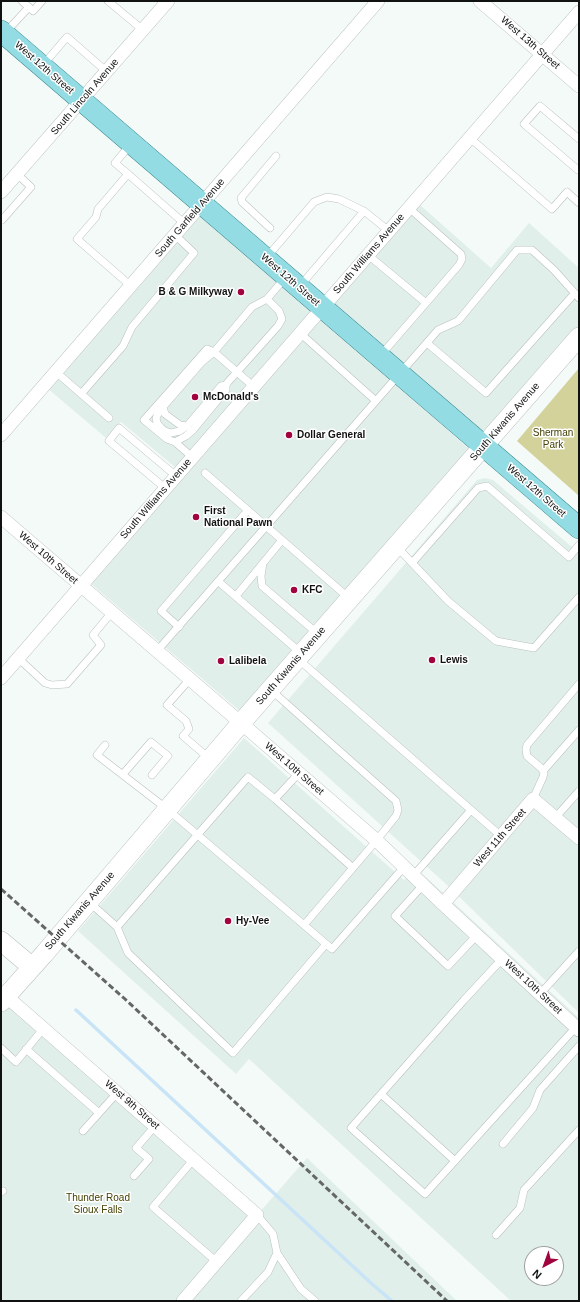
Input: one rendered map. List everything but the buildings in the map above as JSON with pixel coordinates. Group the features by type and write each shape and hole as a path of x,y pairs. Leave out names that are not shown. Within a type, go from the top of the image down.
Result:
{"main road":[{"name":"West 12th Street","path":"3,33 579,528"},
{"name":"South Kiwanis Avenue","path":"3,999 168,810 241,723 579,337"},
{"path":"1,941 32,967"}],"street":[{"name":"South Lincoln Avenue","path":"1,192 168,1"},
{"name":"South Garfield Avenue","path":"1,435 378,1"},
{"name":"West 13th Street","path":"480,1 579,86"},
{"name":"South Williams Avenue","path":"1,678 579,12"},
{"name":"West 10th Street","path":"1,517 158,651 376,841 578,1028"},
{"name":"West 11th Street","path":"443,904 533,799 579,838"},
{"name":"West 9th Street","path":"3,999 43,1029 257,1214"},
{"path":"183,1301 257,1214"}],"lane":[{"path":"22,1 33,11 42,1"},
{"path":"108,1 143,30"},
{"path":"3,33 29,7"},
{"path":"42,66 67,37 107,72"},
{"path":"579,138 540,106 524,124 579,170"},
{"path":"470,138 552,209 567,192 579,203"},
{"path":"131,143 115,163 185,224"},
{"path":"270,228 242,202 240,198 276,156"},
{"path":"1,218 2,220 31,187 17,174"},
{"path":"128,174 98,209 96,217 77,239 131,286"},
{"path":"265,259 314,202 327,197 339,199 364,211 389,230"},
{"path":"379,357 459,265 462,259 461,254 408,208"},
{"path":"267,299 279,310 282,319 278,326 226,385 221,386 187,426 180,431 171,433 161,428 157,423 156,418 163,407 202,362 214,352 252,307 292,282 364,211"},
{"path":"82,394 124,346 132,327 194,253 175,235"},
{"path":"158,651 438,330 458,321 517,250 532,250 554,270 577,296 486,393 427,343"},
{"path":"368,255 426,303"},
{"path":"300,333 376,401"},
{"path":"192,457 175,442 167,439 144,420 207,349 214,352 254,386"},
{"path":"56,372 108,418"},
{"path":"175,442 193,430 226,390 226,385"},
{"path":"163,407 165,414 175,422 180,425 187,426"},
{"path":"165,488 109,440 119,428 176,476"},
{"path":"205,473 350,599"},
{"path":"412,563 478,488 487,486 569,557 579,545"},
{"path":"179,626 161,611 248,510"},
{"path":"236,596 282,540"},
{"path":"396,546 448,601 496,641 534,648 579,597"},
{"path":"263,562 261,576 262,586 318,635"},
{"path":"219,582 501,836"},
{"path":"18,658 45,683 52,685 67,684 101,645 93,635 112,612"},
{"path":"190,679 167,704 186,721 189,729 183,736 210,760"},
{"path":"533,799 544,777 544,772 527,756 527,745 579,684"},
{"path":"270,690 396,801 398,810 396,816 376,841 304,925"},
{"path":"543,771 579,730"},
{"path":"123,774 151,742 168,756 152,775"},
{"path":"105,745 97,755 168,810 332,949 472,810"},
{"path":"275,799 298,773"},
{"path":"117,927 248,777 353,868"},
{"path":"555,818 579,791"},
{"path":"423,886 395,916 448,966 477,935"},
{"path":"88,902 117,927 128,953 233,1053 326,944"},
{"path":"540,994 579,950"},
{"path":"502,959 350,1128 425,1194 578,1028"},
{"path":"1,1048 16,1062 43,1029"},
{"path":"503,1144 533,1108 540,1090 579,1046"},
{"path":"26,1049 99,1113"},
{"path":"83,1132 117,1092"},
{"path":"381,1094 455,1161"},
{"path":"134,1176 149,1159 136,1148 155,1126"},
{"path":"496,1235 520,1208 524,1190 579,1130"},
{"path":"194,1159 153,1207 217,1262"},
{"path":"257,1214 273,1234 277,1253 301,1290 315,1301"},
{"path":"241,1301 268,1272 277,1253"}],"shaded area":[{"path":"419,204 491,268 529,223 579,268 579,332 483,434 331,306"},
{"path":"200,214 312,310 176,468 121,422 106,438 47,388"},
{"path":"321,318 470,450 241,712 90,583"},
{"path":"485,478 493,480 579,553 579,1013 446,884 268,723 477,480"},
{"path":"244,738 404,880 416,868 579,1018 579,1301 511,1301 249,1059 236,1074 78,931"},
{"name":"Thunder Road Sioux Falls","path":"6,996 258,1214 307,1158 457,1301 1,1301 1,1002"}],"green space":[{"name":"Sherman Park","path":"579,368 579,496 517,441"}],"waterway":[{"path":"76,1010 392,1301"}],"railway":[{"path":"1,889 125,999 447,1301"}],"place":[{"name":"B & G Milkyway","path":"241,292"},
{"name":"McDonald's","path":"195,397"},
{"name":"Dollar General","path":"289,435"},
{"name":"First National Pawn","path":"196,517"},
{"name":"KFC","path":"294,590"},
{"name":"Lewis","path":"432,660"},
{"name":"Lalibela","path":"221,661"},
{"name":"Hy-Vee","path":"228,921"}]}
